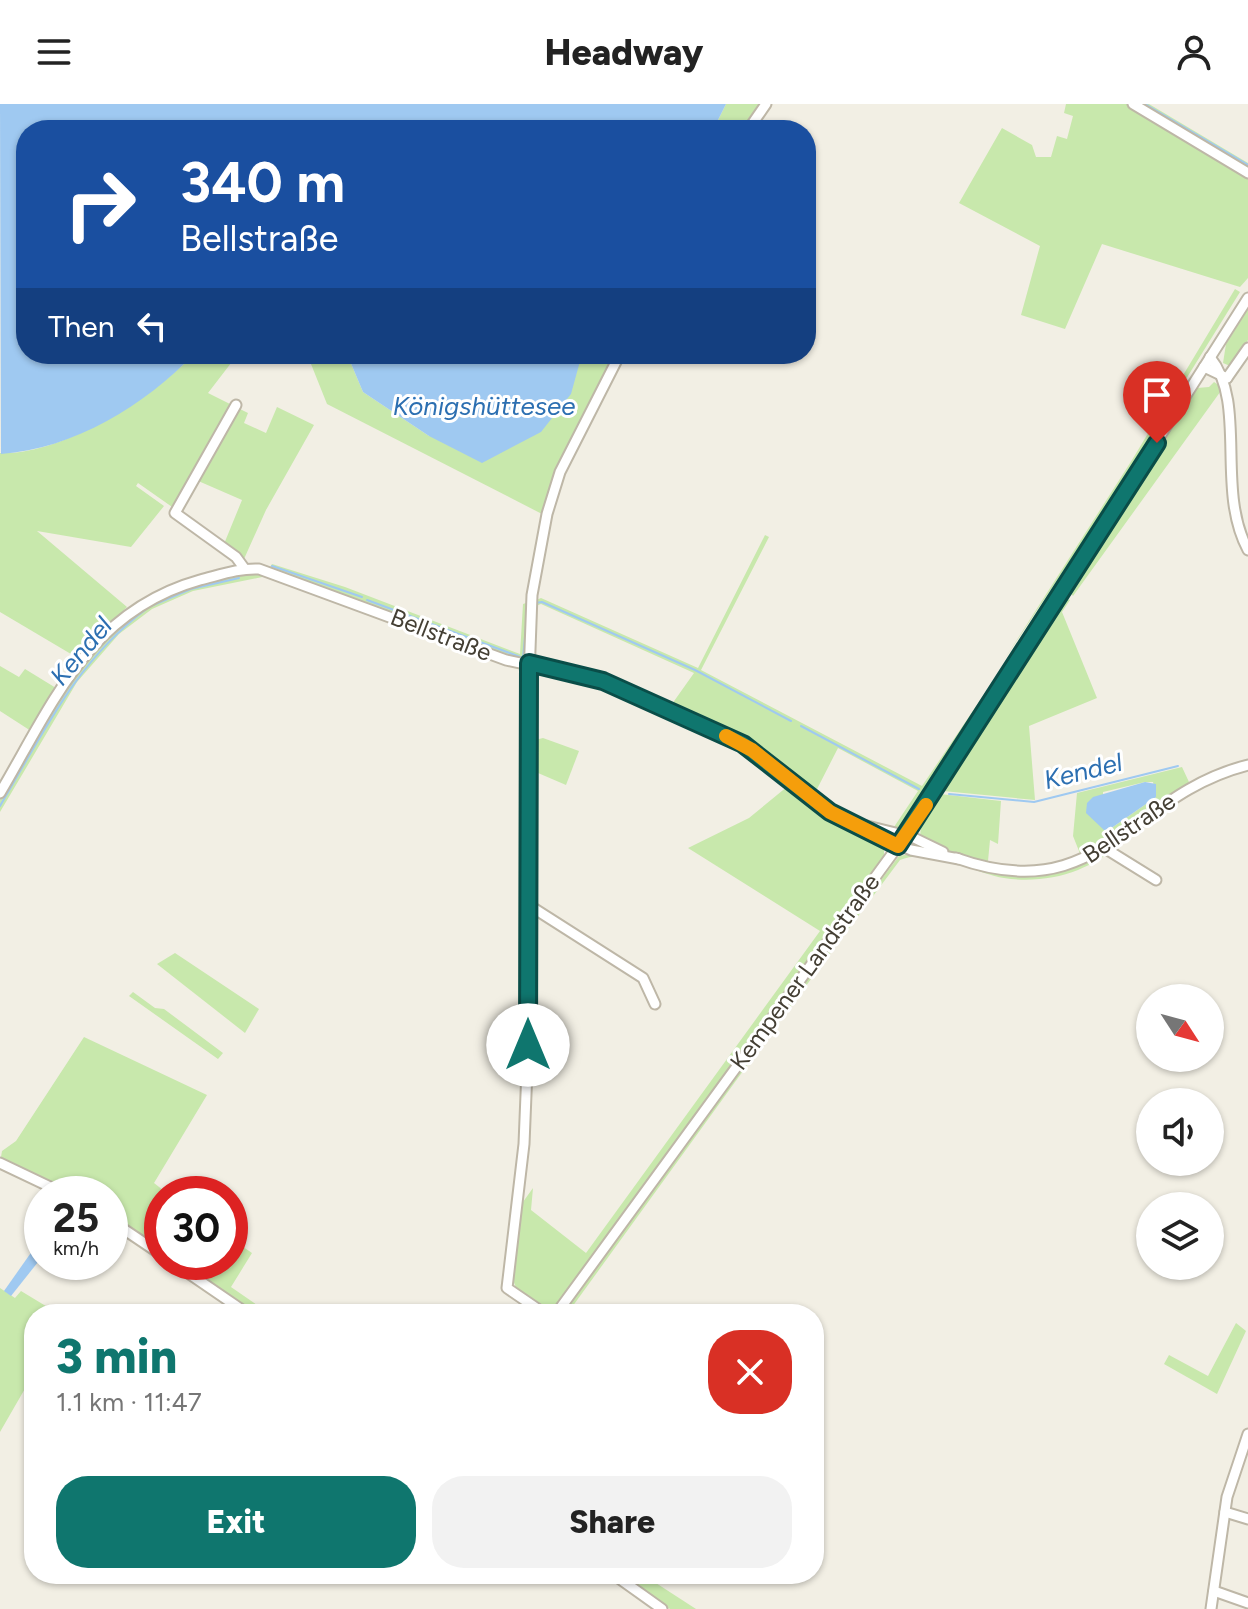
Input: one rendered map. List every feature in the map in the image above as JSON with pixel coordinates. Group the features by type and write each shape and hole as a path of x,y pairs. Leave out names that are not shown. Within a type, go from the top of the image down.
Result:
{"street":[{"path":"1133,104 1248,173"},
{"name":"Kempener Landstraße","path":"563,1304 906,835 1248,298"},
{"path":"1227,378 1248,348"},
{"path":"1210,357 1227,378 1238,405 1234,507 1240,536 1248,550"},
{"path":"530,1304 507,1288 524,1144 528,677 532,595 547,514 560,472 615,364"},
{"path":"1204,367 1227,378"},
{"name":"Bellstraße","path":"236,405 175,513 236,557 244,568 259,569 356,602 492,655 603,681 743,744 844,820 898,846 1006,872 1044,872 1075,864 1106,849 1194,784 1248,765"},
{"path":"0,793 72,670 122,616 167,592 244,568"},
{"name":"Bellstraße","path":"844,820 906,835 959,859"},
{"path":"1106,849 1156,880"},
{"path":"527,904 643,978 655,1004"},
{"path":"0,1163 27,1176"},
{"path":"198,1280 233,1304"},
{"path":"1211,1609 1225,1512 1248,1434"},
{"path":"1225,1512 1248,1519"},
{"path":"627,1584 662,1609"},
{"path":"1214,1591 1248,1603"}],"green space":[{"path":"726,104 763,104 753,120 718,120"},
{"path":"1066,104 1149,104 1248,163 1248,278 1240,287 1102,244 1065,329 1021,315 1040,246 959,203 1002,128 1032,145 1036,157 1051,157 1057,136 1067,139 1073,116 1064,113"},
{"path":"1235,289 1240,292 1124,479 1002,663 1132,460"},
{"path":"1248,309 1248,340 1230,366 1223,363 1226,344"},
{"path":"183,364 230,364 208,393 234,406 175,509 138,483 136,486 164,506 131,547 37,531 127,607 76,657 0,612 0,453 50,445 77,434 131,405"},
{"path":"311,364 351,364 363,392 429,436 563,364 612,364 544,515 327,404"},
{"path":"1214,382 1223,388 1073,596 1068,590 1197,388 1209,387"},
{"path":"277,407 314,425 266,510 244,559 224,544 242,500 196,480 238,408 248,413 244,423 266,433"},
{"path":"765,535 769,537 701,670 922,786 1002,668 899,827 894,827 918,791 838,748 815,793 751,742 672,704 694,673 541,604 533,607 534,601 541,598 698,668"},
{"path":"272,564 345,587 520,654 523,604 529,602 527,656 524,661 274,569 270,567"},
{"path":"252,573 267,576 193,591 152,609 119,634 77,682 0,812 0,800 46,718 82,664 103,641 126,620 164,598"},
{"path":"1063,598 1070,600 1062,612 1097,698 1029,726 1035,800 943,791"},
{"path":"0,666 19,677 25,669 56,688 31,731 0,711"},
{"path":"543,738 579,751 566,785 531,770 531,741"},
{"path":"1182,767 1189,782 1112,841 1065,864 1044,868 1000,867 957,856 920,837 921,825 940,794 1001,801 998,844 990,840 988,861 1023,866 1081,856 1073,836 1077,793","holes":["1153,782 1156,797 1110,829 1103,827 1103,792"]},
{"path":"788,786 831,817 884,842 884,856 559,1304 535,1304 516,1288 511,1274 520,1206 533,1188 531,1210 586,1253 820,931 688,848 749,818"},
{"path":"1108,851 1100,859 1078,870 1042,879 1004,878 957,864 1011,874 1060,872"},
{"path":"910,854 923,857 900,860 767,1038 766,1033 899,856"},
{"path":"175,953 259,1009 245,1033 157,964"},
{"path":"133,992 155,1008 164,1009 223,1053 218,1059 129,996"},
{"path":"84,1037 207,1095 158,1176 144,1176 144,1239 128,1228 128,1176 37,1176 1,1157 2,1151 16,1141"},
{"path":"758,1042 764,1042 574,1304 569,1304"},
{"path":"205,1280 235,1280 231,1287 256,1304 240,1304"},
{"path":"0,1288 15,1298 21,1291 42,1304 24,1304 24,1390 0,1432"},
{"path":"1236,1323 1246,1331 1217,1394 1164,1364 1169,1355 1208,1376"},
{"path":"634,1584 657,1584 696,1609 670,1609"}],"water":[{"path":"0,104 726,104 718,120 16,120 16,364 184,364 131,407 81,434 28,450 1,454"},
{"name":"Königshüttesee","path":"351,364 579,364 571,394 541,432 482,463 429,436 363,392"},
{"path":"1145,782 1156,784 1156,797 1110,829 1105,831 1086,813 1087,803 1093,797"},
{"path":"24,1263 24,1280 11,1296 4,1291"}],"waterway":[{"path":"1145,104 1248,165"},
{"name":"Kendel","path":"272,566 362,597"},
{"name":"Kendel","path":"151,606 191,589 239,578"},
{"name":"Kendel","path":"367,600 523,658 528,605"},
{"name":"Kendel","path":"535,603 542,602 695,670 791,721"},
{"name":"Kendel","path":"0,806 47,725 80,676 120,631 145,610"},
{"name":"Kendel","path":"801,726 919,789"},
{"name":"Kendel","path":"949,794 1034,802 1178,766"}],"slow traffic":[{"path":"726,736 752,750 819,805 898,846 926,805"}],"route":[{"path":"528,1045 529,663 603,681 743,744 819,805 898,846 1157,443"}]}
